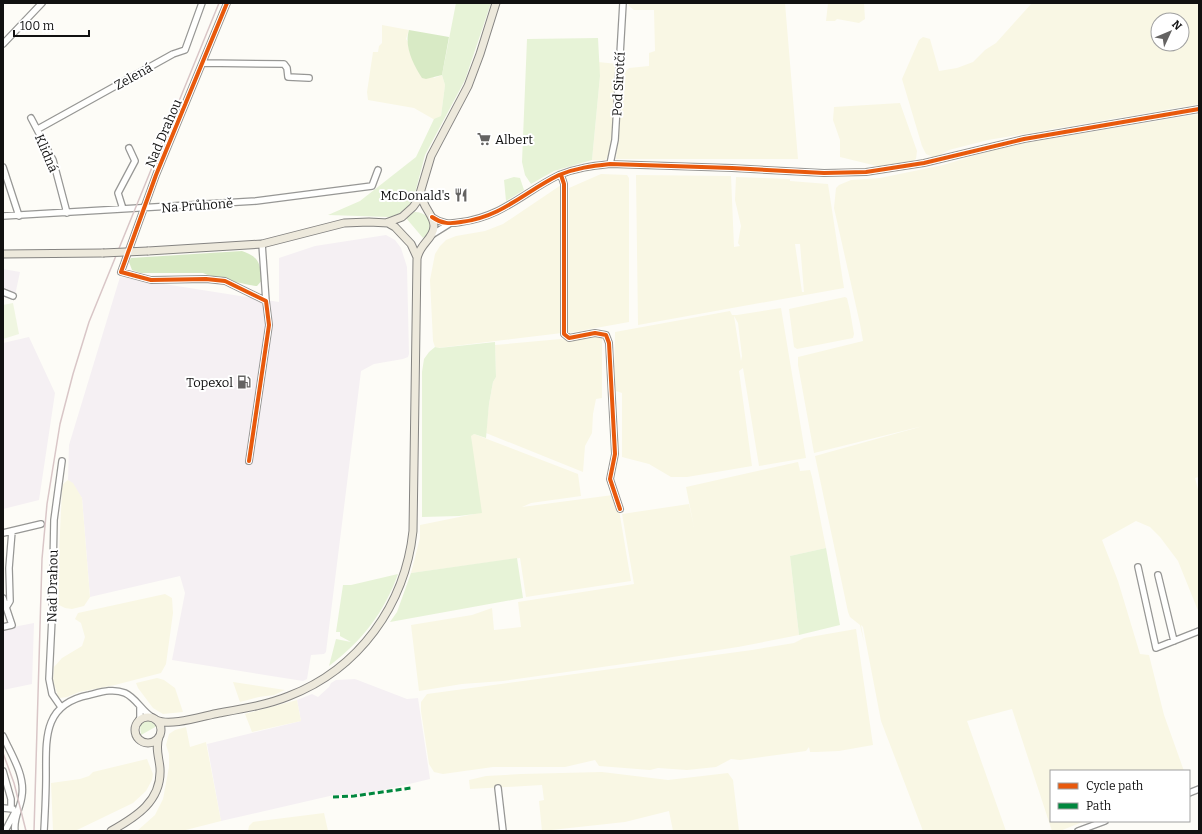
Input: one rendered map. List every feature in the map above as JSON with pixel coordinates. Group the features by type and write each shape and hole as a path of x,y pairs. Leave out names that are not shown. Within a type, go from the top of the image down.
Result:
{"main road":[{"path":"402,233 401,223 415,204 421,191 426,169 434,150 470,80 496,3"},
{"path":"158,756 146,742 140,739 137,734 136,728 138,723 146,717 164,722 177,721 271,702 298,693 318,683 345,663 361,648 382,622 393,603 406,571 413,531 417,259 420,248 433,234 434,226 422,200 421,191"},
{"path":"3,254 102,253 262,244 344,223 384,223 420,209 430,215"},
{"path":"384,223 395,227 402,233 414,248 417,259"},
{"path":"408,240 417,243 426,241"},
{"path":"111,831 135,817 151,801 159,782 160,771 157,745 160,735 160,726 154,718"},
{"path":"146,742 152,742 177,721"}],"street":[{"path":"3,44 42,3"},
{"name":"Zelená","path":"38,129 173,54 185,50 202,3"},
{"name":"Nad Drahou","path":"227,3 156,175 121,272 151,280 206,278 225,281 266,301"},
{"name":"Pod Sirotčí","path":"610,164 615,140 623,3"},
{"path":"203,63 284,64 287,66 288,78 309,78"},
{"path":"430,215 443,223 478,220 491,216 561,175 582,167 610,164 824,173 880,171 924,163 1024,139 1199,109"},
{"name":"Klidná","path":"30,118 38,129 53,160 67,213"},
{"path":"123,209 118,193 135,161 129,148"},
{"path":"3,167 19,216"},
{"name":"Na Průhoně","path":"3,216 256,201 372,186 378,170"},
{"path":"561,175 564,184 564,334 569,338 595,333 606,335 609,343 615,457 610,479 620,509"},
{"path":"433,234 440,228 451,223"},
{"path":"249,461 269,325 262,244"},
{"path":"3,292 13,296"},
{"name":"Nad Drahou","path":"61,707 52,694 49,679 54,520 62,461"},
{"path":"3,533 41,524"},
{"path":"7,606 10,601 6,568 12,531"},
{"path":"1138,568 1152,637 1156,648 1199,631"},
{"path":"1158,575 1174,641"},
{"path":"3,598 7,606 12,625 3,627"},
{"path":"44,831 46,739 50,723 61,707 78,697 112,691 128,695 154,718"},
{"path":"138,723 141,713 139,705"},
{"path":"3,736 22,781 22,796 5,831"},
{"path":"3,771 14,810 16,831"},
{"path":"498,788 503,831"},
{"path":"3,808 14,810"},
{"path":"1078,831 1102,822"}],"shaded area":[{"path":"628,3 785,3 798,159 616,159 622,75 629,68 649,66 649,53 655,51 654,10 634,10"},
{"path":"828,3 864,3 865,19 859,23 837,19 835,21 826,21"},
{"path":"1032,3 1199,3 1199,104 988,140 949,150 933,157 926,154 922,146 902,79 919,40 923,37 930,39 939,71 957,68 973,62 985,50 996,43"},
{"path":"382,25 409,30 406,39 434,78 442,75 445,85 441,116 438,119 435,120 414,108 368,100 367,92 373,52 378,52 379,46 382,43"},
{"path":"598,62 618,64 610,155 605,160 592,160 600,76"},
{"path":"900,103 917,151 916,159 910,162 881,167 840,157 840,140 833,120 834,107"},
{"path":"1199,114 1199,477 1195,478 1199,493 1199,613 1178,561 1160,537 1150,527 1136,521 1102,540 1118,581 1140,654 1149,655 1164,715 1184,770 1050,770 1050,822 1082,822 1060,831 1052,831 1012,709 967,721 1006,831 923,831 881,721 863,627 861,625 864,642 860,625 850,617 848,612 815,456 923,426 814,453 798,365 798,357 863,341 834,208 836,188 839,185 851,180 880,178 943,165 993,150 1030,142"},
{"path":"601,174 627,175 629,178 629,322 568,333 569,188"},
{"path":"636,175 731,176 734,247 740,246 738,243 741,226 735,200 736,177 790,179 790,181 828,184 844,288 638,325","holes":["795,244 800,244 804,292 802,292"]},
{"path":"561,185 562,333 438,348 435,347 433,341 430,280 435,254 440,246 446,240 456,236 485,231 503,224"},
{"path":"386,235 395,240 401,248 407,267 409,354 408,357 403,359 374,364 361,371 326,652 324,654 311,655 307,679 303,681 172,660 185,593 180,576 90,597 82,498 68,480 69,445 120,277 279,302 279,258 315,246"},
{"path":"3,269 20,272 14,300 3,297"},
{"path":"845,297 847,298 850,311 854,334 853,338 797,349 794,347 789,309"},
{"path":"781,308 806,458 759,466 743,368 739,371 752,466 687,477 671,477 649,464 622,457 622,393 616,391 614,386 615,332 730,311 732,315","holes":["734,316 738,323 742,356 741,361"]},
{"path":"595,336 602,337 602,398 596,399 593,414 592,433 585,446 583,472 486,433 489,404 493,382 496,377 495,345 561,339 570,340"},
{"path":"29,337 55,393 39,500 3,509 3,343"},
{"path":"474,434 578,474 581,496 531,503 522,507 613,495 618,504 631,581 526,597 520,558 411,573 420,538 420,525 474,514 471,435"},
{"path":"798,462 800,471 810,470 826,548 790,556 799,635 738,647 666,658 503,681 462,684 419,691 411,625 472,615 492,608 494,630 521,627 518,602 634,584 622,514 689,504 694,527 686,487"},
{"path":"68,480 73,483 82,498 90,597 84,606 72,609 65,608 57,604 62,490 63,484"},
{"path":"165,594 172,598 173,613 166,664 161,673 115,685 79,692 67,697 60,698 58,696 53,681 54,667 62,658 82,646 85,637 81,623 75,619 78,613"},
{"path":"34,623 32,684 3,690 3,629"},
{"path":"856,629 873,745 839,751 816,752 810,752 809,747 806,751 740,760 731,759 716,767 687,770 658,768 650,770 599,766 595,760 565,767 493,767 443,774 434,772 429,764 421,711 421,702 427,694 752,650 794,643 804,638"},
{"path":"157,678 164,680 175,688 183,712 163,714 153,708 136,683"},
{"path":"355,679 407,699 418,698 430,779 384,790 357,794 334,795 221,821 207,744 301,721 297,700 312,694 318,697 329,687 331,683 336,680"},
{"path":"233,682 285,690 274,695 240,702"},
{"path":"297,700 301,721 252,732 245,714"},
{"path":"186,727 190,747 206,742 221,821 182,831 137,831 155,815 163,799 169,767 169,754 166,745 169,734 175,730"},
{"path":"147,759 153,774 152,780 146,791 133,803 75,831 53,831 51,783 80,779 89,776 93,772"},
{"path":"602,772 668,780 728,773 733,780 739,831 673,831 669,811 625,822 542,831 539,801 544,800 542,785 470,789 469,780 486,776"},
{"path":"324,813 328,831 248,831 249,826 253,822"}],"green space":[{"path":"456,3 491,3 465,80 425,155 413,201 406,209 389,217 328,215 360,201 416,157 434,119 441,116 445,85 442,75"},
{"path":"409,30 449,37 442,75 426,79 422,78 410,55 408,42"},
{"path":"598,38 600,76 592,160 554,171 531,184 525,175 522,162 527,39"},
{"path":"514,177 520,178 524,190 506,201 504,180"},
{"path":"414,212 424,214 430,221 430,230 423,238 406,218"},
{"path":"242,251 255,258 259,264 263,279 257,286 230,281 203,273 141,273 132,270 129,262 131,258"},
{"path":"13,303 19,334 3,339 3,305"},
{"path":"495,342 496,377 493,382 489,404 486,438 474,434 471,436 482,513 459,516 422,517 422,372 424,359 435,347 439,348"},
{"path":"826,548 840,625 799,635 790,556"},
{"path":"517,558 523,598 390,622 397,612 411,573"},
{"path":"398,574 386,601 371,625 352,647 329,666 336,639 351,642 340,636 340,632 336,632 343,585 351,585"},
{"path":"144,721 151,721 157,726 141,735 140,726"}],"railway":[{"path":"34,831 42,559 47,504 60,424 89,322 219,3"},
{"path":"3,753 14,783 26,831"}],"marked path":[{"path":"333,797 354,796 411,788"}],"cycle path":[{"path":"227,3 156,175 121,272 151,280 206,279 225,281 266,301 269,325 249,461"},
{"path":"432,217 439,221 450,223 476,219 501,209 559,175 578,169 610,164 824,173 866,172 924,163 1024,139 1199,109"},
{"path":"561,175 564,184 564,334 569,338 595,333 606,335 609,343 615,454 610,479 620,509"}],"place":[{"name":"Albert","path":"484,139"},
{"name":"McDonald's","path":"461,195"},
{"name":"Topexol","path":"244,382"}]}
